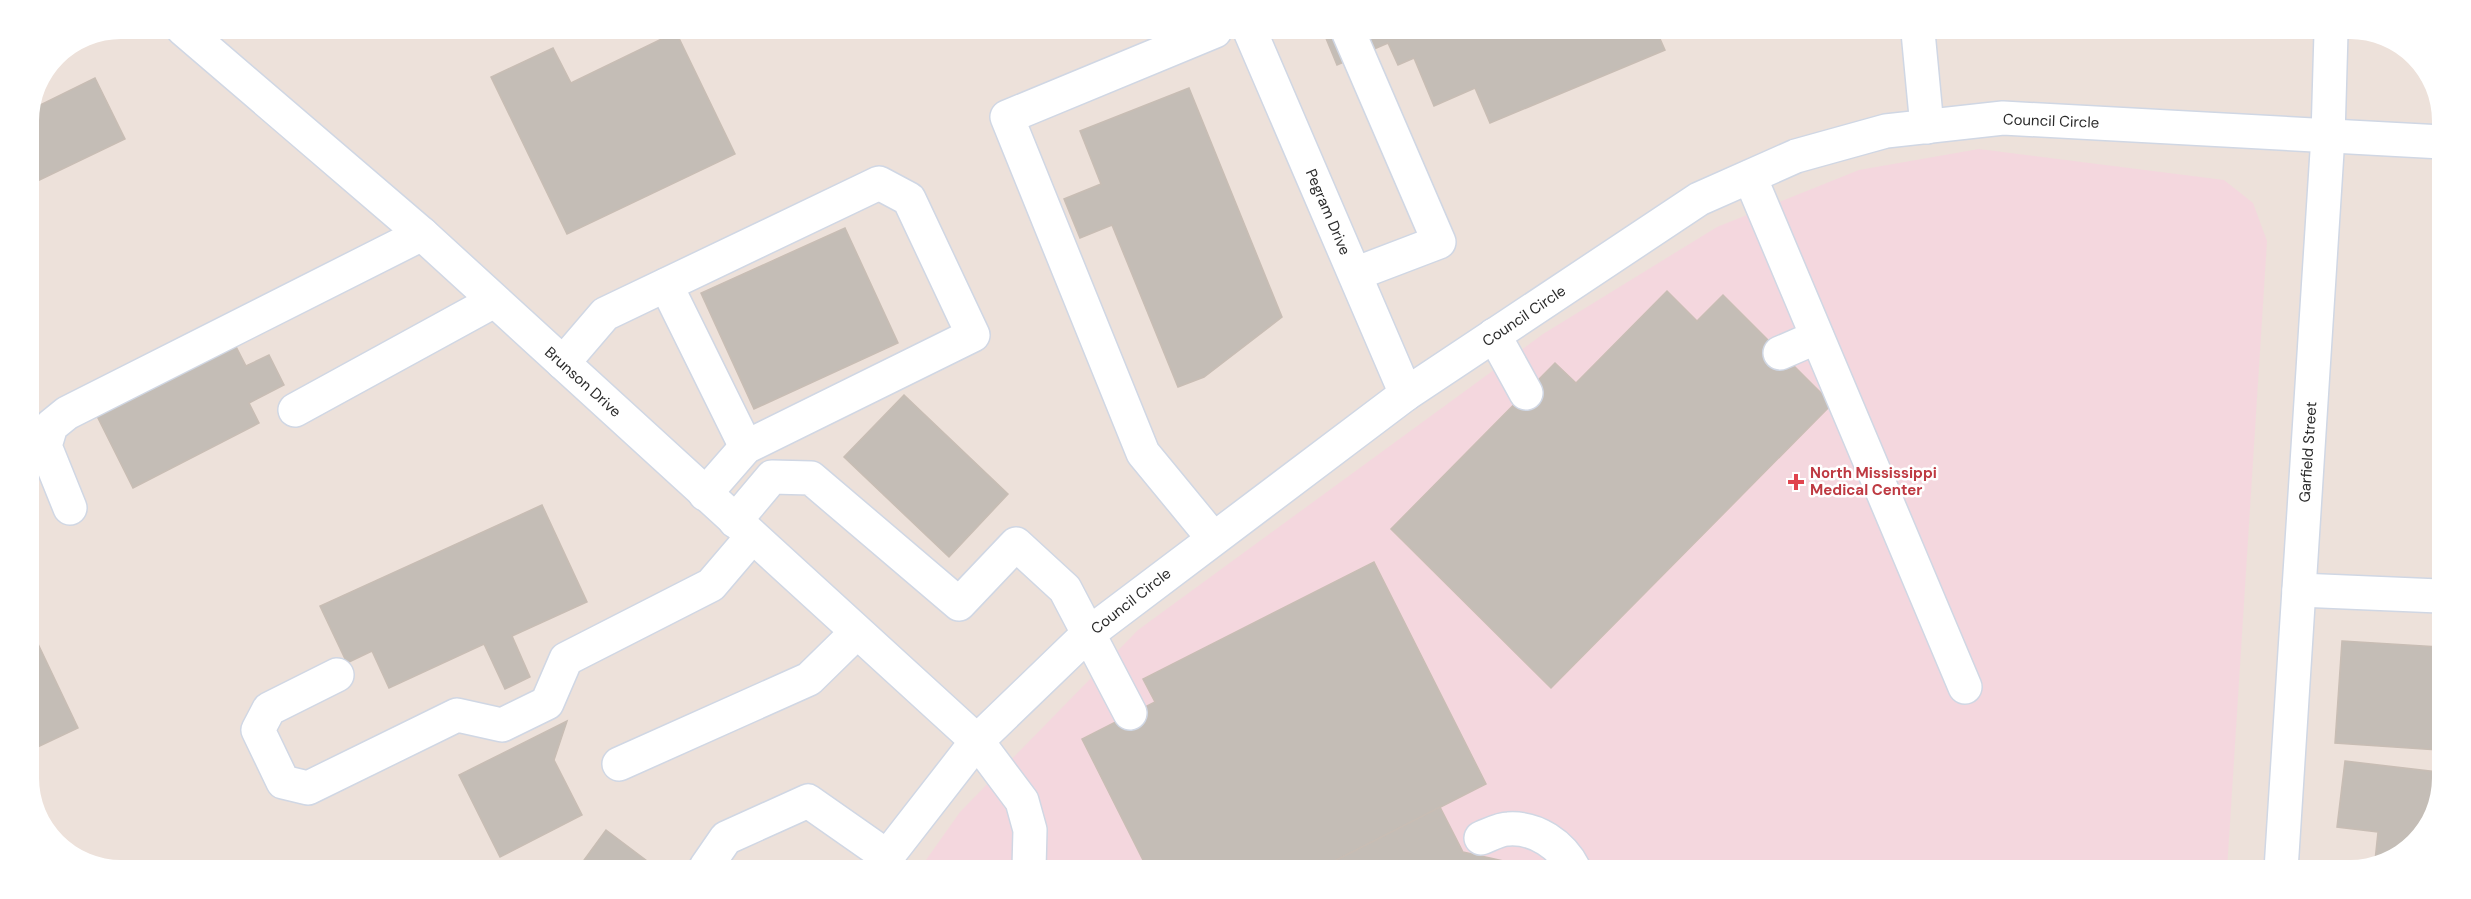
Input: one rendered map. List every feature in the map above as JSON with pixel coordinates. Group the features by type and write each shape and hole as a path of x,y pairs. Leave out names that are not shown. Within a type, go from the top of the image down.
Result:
{"street":[{"name":"Brunson Drive","path":"195,39 422,234 977,741 1022,801 1030,830 1029,860"},
{"path":"1196,39 1007,117 1143,453 1213,538"},
{"name":"Pegram Drive","path":"1253,39 1406,394"},
{"path":"1351,39 1438,242 1355,274"},
{"path":"1919,39 1927,127"},
{"name":"Garfield Street","path":"2281,860 2328,136 2331,39"},
{"name":"Council Circle","path":"886,860 977,741 1088,634 1406,394 1699,200 1796,156 1886,131 2003,118 2432,141"},
{"path":"1750,177 1965,687"},
{"path":"563,363 605,314 879,183 909,198 973,335 746,447 705,494"},
{"path":"70,508 45,446 51,426 78,408 422,234"},
{"path":"666,285 746,447"},
{"path":"295,410 494,301"},
{"path":"1494,335 1526,393"},
{"path":"1780,353 1817,338"},
{"path":"337,675 269,709 258,730 283,782 308,788 457,715 502,725 547,703 566,659 711,585 772,477 811,478 959,604 1016,544 1065,589 1130,713"},
{"path":"2299,590 2432,596"},
{"path":"619,764 808,679 857,632"},
{"path":"711,860 726,838 808,801 882,860"},
{"path":"1481,837 1508,829 1533,833 1550,840 1570,860"}],"shaded area":[{"name":"North Mississippi Medical Center","path":"1979,149 2224,180 2253,203 2267,241 2228,860 926,860 960,812 1138,630 1543,334 1717,227 1859,170"}],"building":[{"path":"662,39 679,39 735,154 567,234 491,77 553,48 571,83"},
{"path":"1326,39 1660,39 1665,50 1490,123 1475,88 1434,106 1414,58 1398,65 1388,43 1337,65"},
{"path":"95,78 125,139 39,180 41,105"},
{"path":"1189,88 1282,317 1204,377 1178,387 1112,225 1080,238 1064,199 1101,184 1080,131"},
{"path":"845,228 898,343 754,409 701,293"},
{"path":"1667,291 1697,321 1723,295 1832,404 1551,688 1391,529 1555,363 1576,383"},
{"path":"230,335 246,366 269,355 284,385 249,403 259,423 133,488 92,406"},
{"path":"904,395 1008,494 949,557 844,457"},
{"path":"542,505 587,602 512,636 530,677 505,689 484,644 389,688 372,651 347,663 320,606"},
{"path":"1374,562 1486,784 1337,860 1143,860 1082,739 1155,702 1143,679"},
{"path":"2342,641 2432,647 2432,750 2335,743"},
{"path":"39,646 78,728 39,746"},
{"path":"567,721 554,760 582,815 500,857 459,775"},
{"path":"2345,761 2432,771 2430,794 2424,814 2408,836 2386,852 2376,856 2378,832 2337,827"},
{"path":"1440,807 1463,852 1499,860 1337,860"},
{"path":"606,830 646,860 584,860"}],"place":[{"name":"North Mississippi Medical Center","path":"1796,482"}]}
